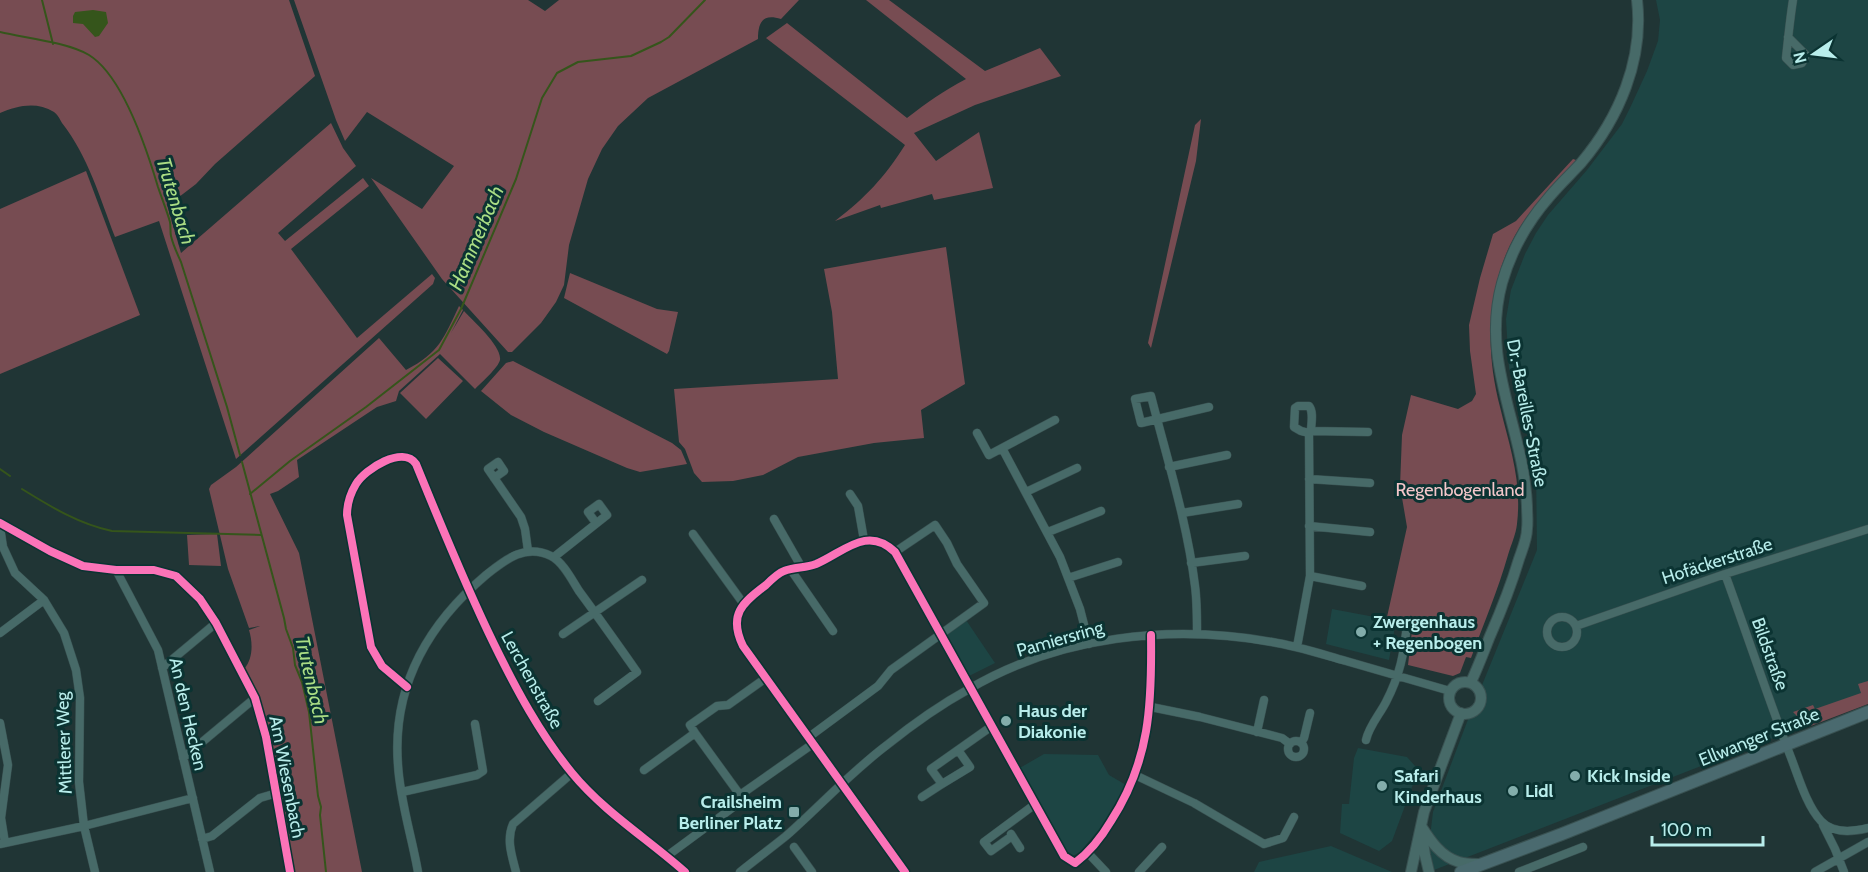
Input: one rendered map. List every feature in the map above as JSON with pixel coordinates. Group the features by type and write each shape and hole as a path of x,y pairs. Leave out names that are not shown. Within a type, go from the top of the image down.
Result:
{"main road":[{"name":"Dr.-Bareilles-Straße","path":"1471,682 1508,592 1527,530 1523,467 1501,381 1496,345 1496,316 1501,286 1514,248 1531,221 1548,197 1581,162 1607,128 1621,100 1637,45 1637,0"},
{"path":"1471,682 1481,692 1481,702 1475,711 1461,713 1452,707 1450,691 1457,684 1471,682"},
{"name":"Ellwanger Straße","path":"1461,872 1868,712"},
{"path":"1411,872 1424,812 1461,713"},
{"path":"1421,826 1432,843 1445,855 1458,862 1478,864"},
{"path":"1421,826 1429,872"},
{"path":"1417,845 1416,860 1419,872"}],"street":[{"path":"1788,37 1793,0"},
{"path":"1197,633 1196,588 1182,513 1169,467 1157,420 1151,396 1136,399 1141,423 1147,420 1157,420 1209,407"},
{"path":"977,433 989,455 1055,420"},
{"path":"1297,647 1310,576 1306,430 1368,432"},
{"path":"1002,448 1060,557 1080,609 1089,644"},
{"path":"1169,467 1227,454"},
{"name":"Lerchenstraße","path":"407,687 382,666 371,647 347,508 356,484 369,469 380,463 405,457 412,459 469,592 508,673 536,723 572,774 615,816 685,872"},
{"path":"1026,492 1077,468"},
{"path":"494,478 521,518 528,551"},
{"path":"1309,479 1370,483"},
{"path":"850,494 858,506 864,540"},
{"path":"1182,513 1238,504"},
{"path":"1048,532 1101,511"},
{"path":"774,519 801,568"},
{"path":"554,558 596,523"},
{"name":"Am Wiesenbach","path":"0,525 82,566 116,570 154,570 176,576 200,599 216,623 255,698 266,737 290,872"},
{"name":"Mittlerer Weg","path":"0,525 3,547 15,573 44,600 64,633 76,670 80,698 79,782 84,826 95,872"},
{"path":"740,795 878,686 891,670 984,603 934,525 895,552"},
{"path":"1310,526 1370,532"},
{"name":"Hofäckerstraße","path":"1576,626 1725,574 1868,529"},
{"path":"693,534 743,603"},
{"path":"905,872 743,646 737,634 737,619 743,603 783,571 815,564 864,540 886,544 895,552 1034,805 1064,856 1075,863"},
{"path":"418,872 398,766 399,722 407,687 420,655 437,626 456,603 503,562 518,554 528,551 540,552 554,558 637,672 597,701"},
{"path":"1191,563 1245,556"},
{"path":"1068,578 1118,562"},
{"name":"An den Hecken","path":"116,570 158,650 210,872"},
{"path":"791,570 833,631"},
{"name":"Bildstraße","path":"1725,574 1786,745 1806,794 1844,872"},
{"path":"1310,576 1362,586"},
{"path":"563,634 642,580"},
{"path":"0,633 44,600"},
{"path":"1557,617 1567,617 1576,626 1577,636 1572,644 1567,646 1553,644 1548,636 1548,627 1557,617"},
{"path":"162,668 216,623"},
{"path":"1366,740 1367,733 1386,703 1398,676 1405,650 1407,624"},
{"name":"Pamiersring","path":"740,872 786,836 885,746 926,716 970,688 1034,659 1089,644 1151,635 1197,633 1233,636 1297,647 1450,691"},
{"path":"1075,863 1098,841 1118,811 1142,758 1151,707 1151,635"},
{"path":"667,856 743,800 690,725 717,706 728,705 766,678"},
{"path":"183,758 255,698"},
{"path":"1257,732 1264,700"},
{"path":"1151,707 1282,738 1290,744"},
{"path":"1301,743 1310,713"},
{"path":"0,723 8,765 1,818 2,844 193,798"},
{"path":"402,792 477,775 483,771 474,724"},
{"path":"942,784 931,769 992,726"},
{"path":"644,770 695,733"},
{"path":"1294,741 1301,743 1304,750 1301,754 1296,756 1289,753 1290,744 1294,741"},
{"path":"922,797 970,767 958,750"},
{"path":"516,872 509,842 509,833 513,824 572,774"},
{"path":"1135,775 1194,803 1264,844 1283,838 1294,817"},
{"path":"202,839 212,836 260,798 277,793"},
{"path":"1012,836 991,851 984,842 1034,805"},
{"path":"1821,821 1831,829 1842,831 1868,828"},
{"path":"1005,826 1020,848"},
{"path":"1815,872 1868,842"},
{"path":"1138,872 1162,847"},
{"path":"1519,872 1583,847"},
{"path":"794,848 812,872"},
{"path":"1088,853 1106,872"},
{"path":"1075,863 1075,872"}],"shaded area":[{"path":"1656,0 1868,0 1868,701 1434,870 1429,845 1433,812 1537,550 1536,467 1509,368 1506,319 1511,290 1536,233 1622,124 1630,108 1658,41 1660,20"},
{"path":"93,10 106,12 108,23 99,36 95,37 83,24 73,23 75,12"},
{"name":"Zwergenhaus + Regenbogen","path":"1332,609 1396,621 1389,660 1326,644"},
{"path":"966,620 995,663 969,676 946,635"},
{"name":"Safari Kinderhaus","path":"1358,748 1407,757 1419,768 1392,841 1379,851 1340,833 1342,804 1349,804 1354,758"},
{"path":"1044,754 1098,755 1109,775 1126,785 1101,827 1080,852 1073,856 1064,852 1018,769"},
{"path":"1331,846 1392,872 1254,872 1259,862"}],"green space":[{"path":"0,0 289,0 315,76 179,197 169,212 181,253 331,123 343,148 356,166 278,233 285,241 363,178 369,186 291,249 357,338 432,274 435,278 433,284 236,459 159,221 115,237 86,163 56,114 33,106 13,108 0,113"},
{"path":"294,0 528,0 545,11 559,0 799,0 781,19 770,17 763,20 759,28 758,39 648,98 618,126 602,149 588,179 569,245 564,285 556,302 541,323 512,352 508,352 442,279 371,178 422,209 454,166 367,112 345,141"},
{"path":"866,0 889,0 985,71 1040,48 1061,76 975,105 914,133 936,161 979,132 993,188 934,200 932,194 881,208 880,205 835,221 874,186 905,145 766,38 787,23 907,118 966,79"},
{"path":"1201,119 1196,161 1151,348 1148,343 1195,125"},
{"name":"Regenbogenland","path":"1573,159 1576,160 1571,168 1528,215 1514,237 1504,259 1492,308 1491,357 1518,493 1516,528 1504,568 1471,658 1466,657 1460,673 1453,676 1408,665 1413,622 1387,617 1407,527 1400,486 1402,435 1411,395 1458,409 1472,401 1476,394 1469,325 1493,234 1516,221"},
{"path":"86,171 140,315 0,374 0,209"},
{"path":"946,247 965,384 921,410 924,438 874,443 798,457 763,475 733,481 702,482 694,473 685,449 679,442 674,389 838,379 832,312 824,269"},
{"path":"570,273 657,309 678,312 667,354 564,298"},
{"path":"459,306 463,310 451,333 464,311 492,341 499,354 499,363 475,389 440,354 399,391 396,401 377,407 297,460 299,477 270,494 299,553 362,872 292,872 278,793 244,669 251,651 249,630 260,626 249,628 228,569 209,489 379,338 406,370 417,364 439,344"},
{"path":"438,358 463,381 426,419 400,393"},
{"path":"513,361 672,443 681,450 687,464 640,472 544,432 511,415 481,391 506,363"},
{"path":"217,534 221,566 189,565 187,535"},
{"path":"1868,681 1868,704 1808,727 1793,712 1813,705 1815,709 1861,693 1858,684"}],"waterway":[{"path":"42,0 53,44"},
{"name":"Hammerbach","path":"250,494 290,461 366,407 439,350 461,309 516,179 542,98 557,73 578,62 631,56 661,42 669,37 705,0"},
{"name":"Trutenbach","path":"0,32 58,44 89,55 113,79 123,96 140,135 170,222 175,249 227,407 240,455"},
{"name":"Trutenbach","path":"242,462 309,712 321,807 326,872"},
{"path":"0,469 10,476"},
{"path":"22,489 77,519 112,531 261,535"}],"cycle path":[{"path":"407,687 382,666 371,647 347,515 351,495 361,478 385,461 402,457 416,464 483,622 502,661 549,743 572,773 598,800 685,872"},
{"path":"0,523 50,551 83,566 116,570 154,570 176,576 200,599 216,623 255,698 266,737 290,872"},
{"path":"905,872 743,646 737,618 750,598 782,572 816,564 856,543 875,541 885,544 895,552 1064,856 1075,863 1091,849 1103,833 1124,799 1134,776 1141,754 1149,708 1151,635"}],"place":[{"name":"Zwergenhaus + Regenbogen","path":"1361,632"},
{"name":"Haus der Diakonie","path":"1006,721"},
{"name":"Kick Inside","path":"1575,776"},
{"name":"Safari Kinderhaus","path":"1382,786"},
{"name":"Lidl","path":"1513,791"},
{"name":"Crailsheim Berliner Platz","path":"794,812"}]}
